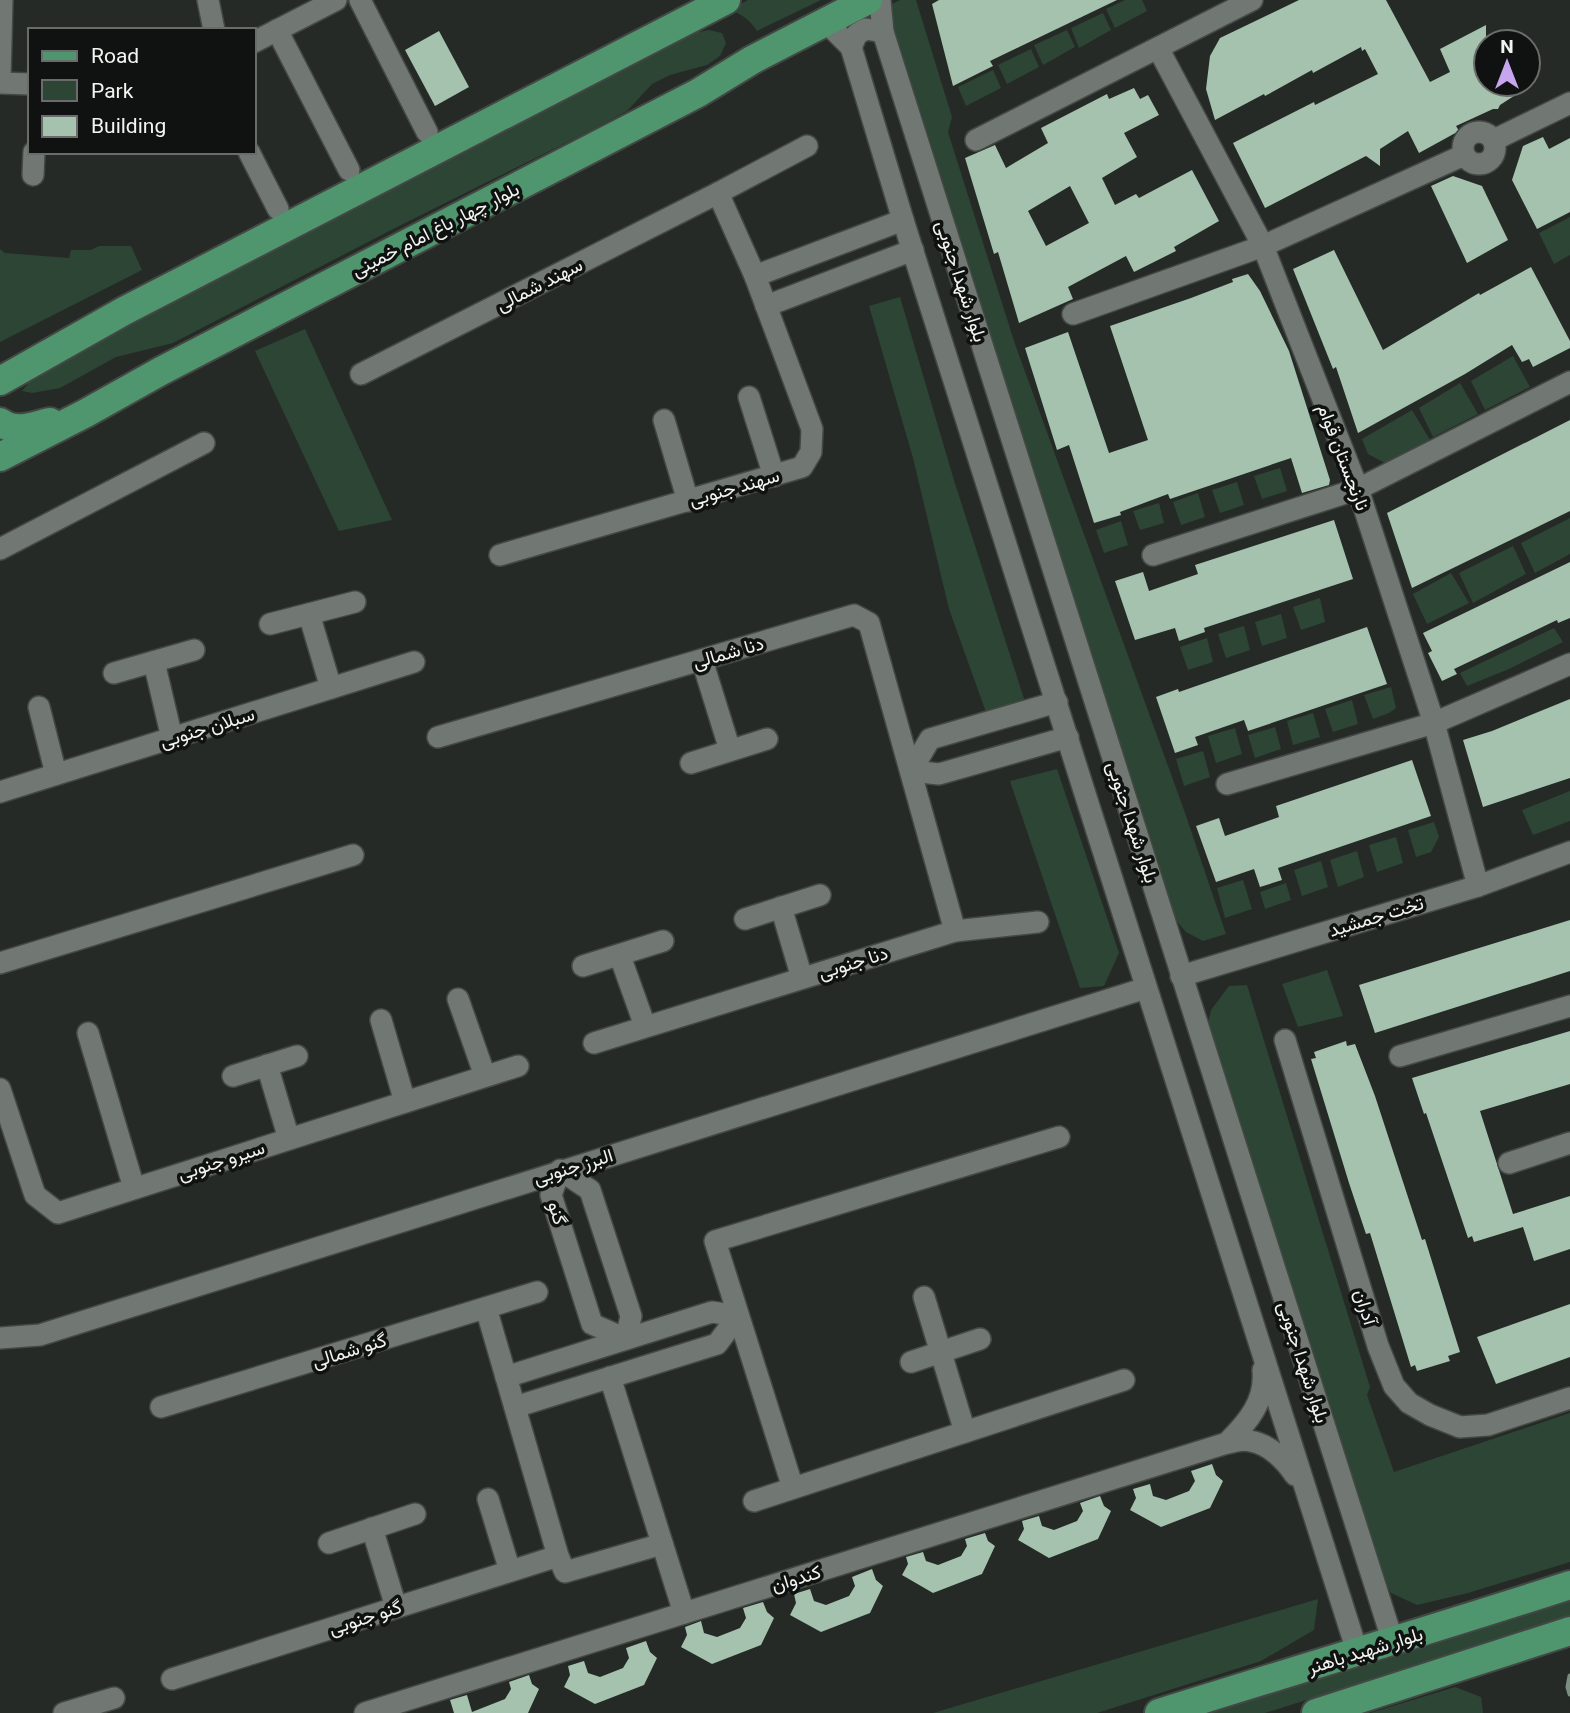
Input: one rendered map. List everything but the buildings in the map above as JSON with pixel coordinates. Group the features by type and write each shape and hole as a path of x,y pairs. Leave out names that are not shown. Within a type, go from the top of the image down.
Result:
{"main road":[{"path":"0,381 124,311 726,0"},
{"name":"بلوار چهار باغ امام خمینی","path":"0,457 698,93 752,60 868,0"},
{"path":"0,392 52,353"},
{"path":"0,422 19,430 86,414"},
{"name":"بلوار شهید باهنر","path":"1159,1713 1570,1585"},
{"path":"1316,1713 1570,1632"}],"street":[{"path":"2,0 0,81 28,84"},
{"path":"208,0 214,28"},
{"path":"337,0 264,37 349,170"},
{"path":"360,0 426,132"},
{"name":"بلوار شهدا جنوبی","path":"880,0 883,32 1393,1642"},
{"path":"976,140 1252,0"},
{"name":"بلوار شهدا جنوبی","path":"826,22 851,47 903,220 1357,1651"},
{"path":"851,47 858,34 866,29 883,32"},
{"name":"نارنجستان قوام","path":"1158,48 1263,246 1358,489 1434,723 1478,886"},
{"path":"1073,314 1263,246 1464,155 1471,163 1486,163 1494,156 1494,141 1570,103"},
{"name":"سهند شمالی","path":"361,374 807,146"},
{"path":"33,175 34,154"},
{"path":"250,154 278,209"},
{"path":"718,193 766,306 913,250"},
{"path":"755,276 903,220"},
{"name":"سهند جنوبی","path":"500,555 802,467 811,452 812,429 766,306"},
{"path":"1153,555 1358,489 1570,382"},
{"path":"749,397 774,476"},
{"path":"664,419 688,501"},
{"path":"0,549 204,443"},
{"path":"270,624 355,602"},
{"path":"309,614 331,688"},
{"name":"دنا شمالی","path":"438,737 854,615 869,623 911,771"},
{"path":"114,673 194,650"},
{"path":"702,660 730,750"},
{"path":"154,662 172,738"},
{"name":"سبلان جنوبی","path":"0,792 414,662"},
{"path":"1227,784 1434,723 1570,664"},
{"path":"955,931 911,771 930,739 1058,702"},
{"path":"39,707 56,774"},
{"path":"911,771 939,774 1068,737"},
{"path":"691,763 767,739"},
{"name":"تخت جمشید","path":"1181,976 1478,886 1570,852"},
{"path":"0,963 353,855"},
{"path":"745,919 820,895"},
{"path":"781,907 802,978"},
{"name":"دنا جنوبی","path":"594,1043 955,931 1038,922"},
{"path":"583,966 663,941"},
{"path":"620,956 645,1026"},
{"name":"البرز جنوبی","path":"0,1338 40,1335 1146,988"},
{"path":"458,999 485,1076"},
{"path":"1400,1056 1570,1006"},
{"path":"381,1020 405,1102"},
{"path":"88,1033 134,1188"},
{"name":"آدران","path":"1285,1041 1378,1346 1394,1386 1409,1403 1460,1427 1488,1425 1570,1398"},
{"path":"233,1076 297,1056"},
{"path":"267,1065 289,1139"},
{"name":"سیرو جنوبی","path":"0,1089 35,1195 58,1213 518,1066"},
{"path":"793,1488 715,1241 1059,1137"},
{"path":"1509,1163 1570,1143"},
{"name":"گنو","path":"560,1170 590,1190 631,1316 626,1339 592,1324 551,1195 560,1170"},
{"name":"گنو شمالی","path":"161,1408 537,1292"},
{"path":"924,1297 965,1432"},
{"path":"486,1308 558,1556 565,1572 662,1544"},
{"path":"506,1377 712,1312 738,1316"},
{"path":"515,1408 717,1343 738,1316"},
{"path":"911,1362 980,1339"},
{"path":"1227,1443 1247,1423 1260,1399 1264,1384 1262,1350"},
{"path":"610,1377 684,1613"},
{"path":"754,1501 1124,1380"},
{"path":"1227,1443 1249,1440 1268,1449 1286,1461 1303,1485"},
{"name":"کندوان","path":"365,1713 1227,1443"},
{"path":"488,1499 510,1571"},
{"path":"329,1543 415,1514"},
{"path":"372,1528 396,1607"},
{"name":"گنو جنوبی","path":"172,1679 558,1556"},
{"path":"1349,1620 1363,1628 1370,1628 1380,1621 1383,1609"},
{"path":"64,1713 114,1698"}],"green space":[{"path":"748,0 821,0 757,31 745,18 730,10"},
{"path":"900,0 916,0 952,117 948,132 1015,344 1184,810 1226,934 1203,941 1186,932 1175,919 890,39 888,21 892,4"},
{"path":"1125,0 1142,0 1147,11 1115,28 1106,9"},
{"path":"1103,13 1111,30 1079,48 1071,28"},
{"path":"709,30 722,33 726,43 720,56 707,65 670,75 652,84 627,111 590,131 173,343 116,357 60,388 32,393 22,391 34,376 71,353 668,38"},
{"path":"1067,30 1075,47 1043,65 1034,45"},
{"path":"1031,49 1039,67 1007,84 998,65"},
{"path":"993,70 1001,88 966,106 958,87"},
{"path":"1570,217 1570,255 1554,264 1539,233"},
{"path":"99,246 131,246 142,270 0,342 0,249 5,253 69,258 71,250 91,250"},
{"path":"900,297 953,477 1026,705 987,715 949,609 913,458 869,306"},
{"path":"305,329 392,520 339,531 255,351"},
{"path":"1513,356 1530,387 1485,410 1471,381"},
{"path":"1460,383 1478,414 1433,437 1419,408"},
{"path":"1412,410 1430,440 1385,463 1368,454 1362,439"},
{"path":"1280,468 1287,491 1262,499 1254,476"},
{"path":"1237,482 1244,505 1220,513 1212,490"},
{"path":"1198,493 1205,517 1181,525 1173,502"},
{"path":"1159,503 1164,523 1140,530 1133,511"},
{"path":"1570,518 1570,554 1535,573 1521,543"},
{"path":"1121,521 1128,545 1104,553 1096,530"},
{"path":"1513,546 1526,574 1473,603 1459,573"},
{"path":"1451,573 1469,603 1427,624 1413,594"},
{"path":"1320,598 1325,622 1301,630 1293,607"},
{"path":"1281,614 1287,638 1262,646 1255,622"},
{"path":"1244,626 1250,650 1226,658 1218,634"},
{"path":"1554,628 1563,642 1467,686 1460,673"},
{"path":"1207,638 1213,662 1188,670 1180,647"},
{"path":"1391,687 1396,708 1373,719 1364,695"},
{"path":"1352,700 1358,724 1333,732 1325,709"},
{"path":"1313,713 1320,737 1293,745 1287,721"},
{"path":"1275,727 1281,749 1255,758 1248,735"},
{"path":"1235,728 1242,754 1216,763 1208,736"},
{"path":"1203,751 1210,777 1184,786 1176,759"},
{"path":"1057,769 1119,953 1104,986 1080,988 1010,781"},
{"path":"1570,791 1570,821 1533,835 1522,810"},
{"path":"1434,822 1439,837 1431,852 1416,857 1408,830"},
{"path":"1396,837 1403,863 1377,872 1369,845"},
{"path":"1357,851 1364,877 1338,887 1330,860"},
{"path":"1321,861 1328,887 1302,896 1294,870"},
{"path":"1243,880 1252,909 1225,918 1217,888"},
{"path":"1286,883 1291,900 1265,909 1260,892"},
{"path":"1327,970 1343,1016 1298,1027 1282,984"},
{"path":"1247,985 1370,1387 1367,1395 1394,1472 1570,1413 1570,1562 1468,1593 1417,1605 1391,1593 1375,1565 1205,1035 1211,1010 1229,986"},
{"path":"1570,1596 1570,1617 1265,1713 1203,1713"},
{"path":"1318,1599 1314,1630 1261,1661 1097,1713 933,1713"},
{"path":"1455,1687 1481,1697 1483,1713 1370,1713"}],"waterway":[{"path":"1570,1676 1570,1694"}]}
